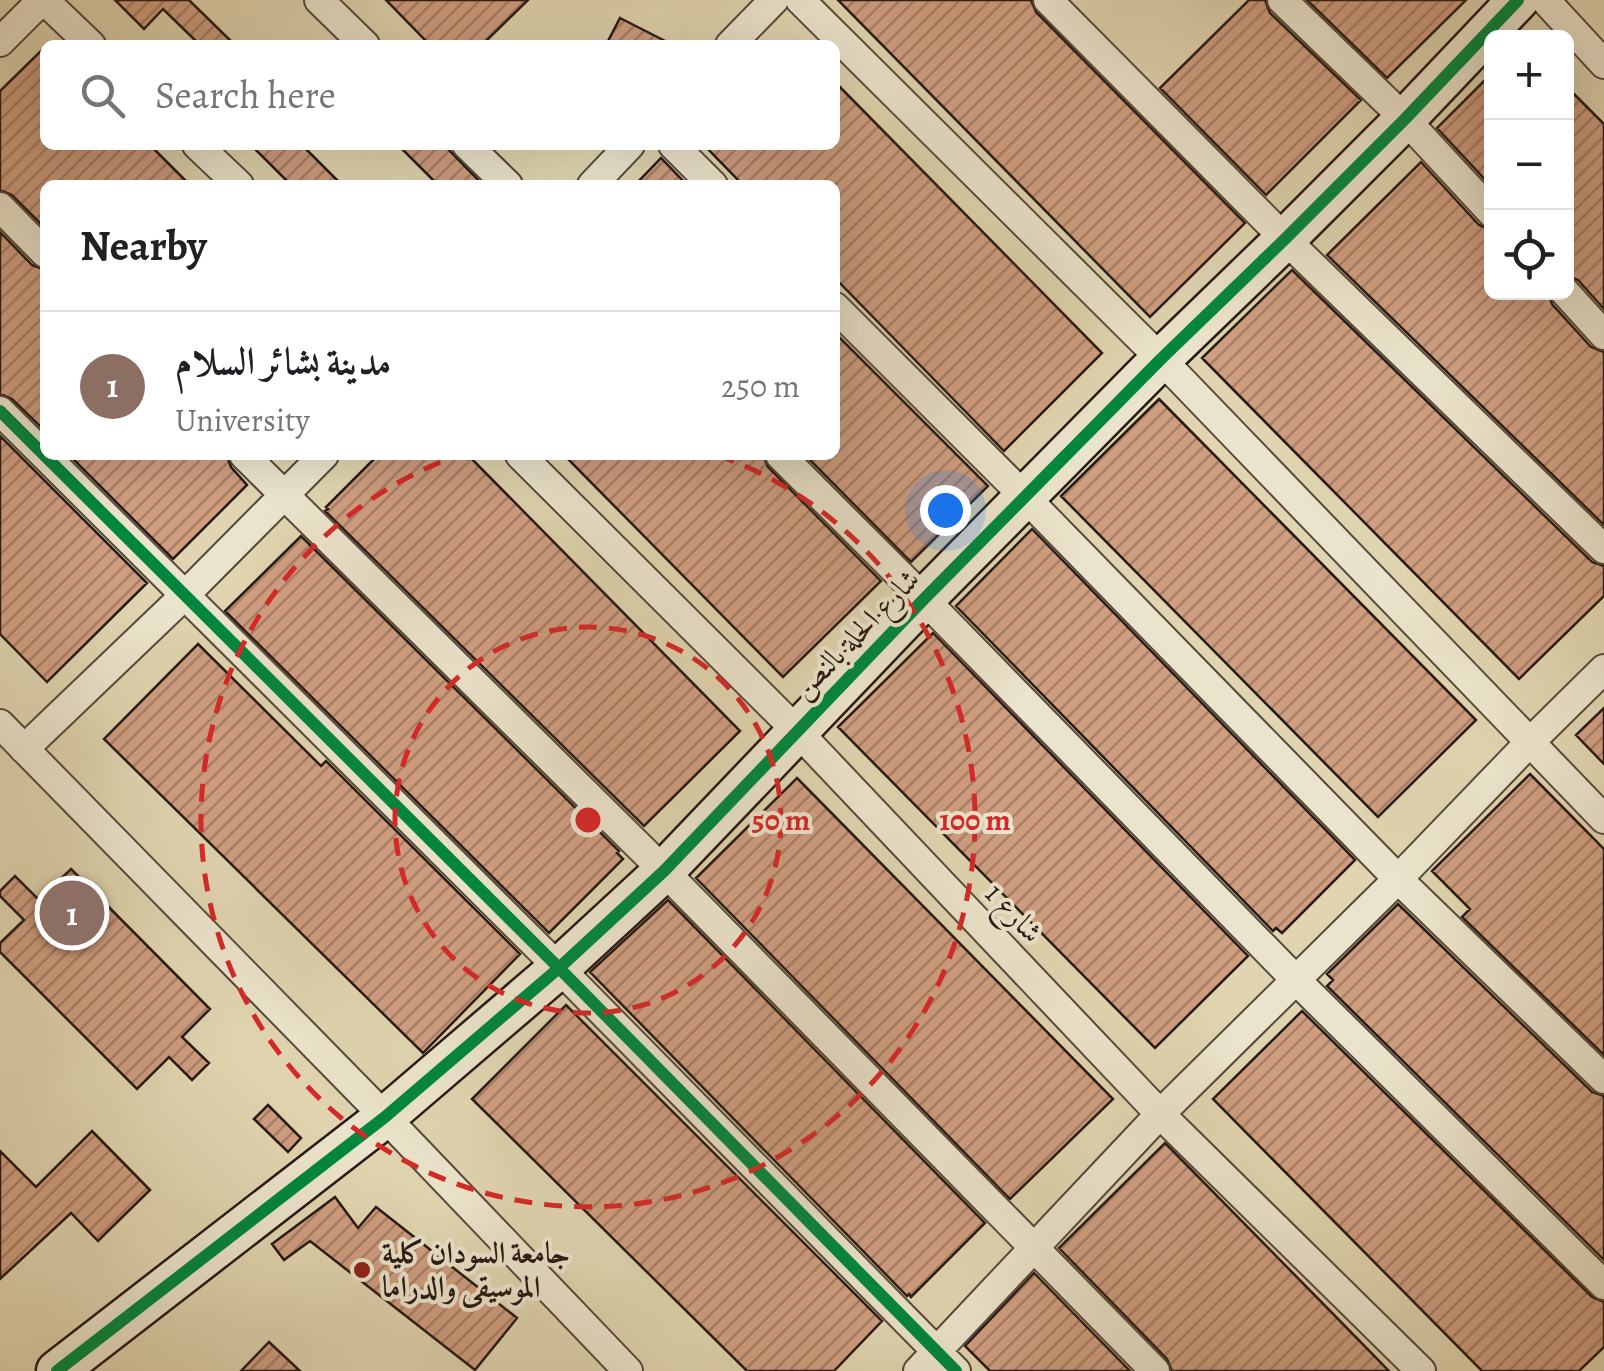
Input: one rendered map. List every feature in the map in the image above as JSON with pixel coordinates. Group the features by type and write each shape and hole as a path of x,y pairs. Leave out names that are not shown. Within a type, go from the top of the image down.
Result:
{"street":[{"path":"0,42 43,0 86,40"},
{"path":"319,0 360,40"},
{"path":"735,40 774,0"},
{"path":"800,0 1161,359 1604,818"},
{"path":"1048,0 1604,549"},
{"path":"1282,0 1404,119 1489,210"},
{"name":"شارع الحلة بالنص","path":"57,1371 385,1117 559,968 664,871 924,599 1161,359 1286,239 1518,0"},
{"path":"1544,0 1604,64"},
{"path":"202,150 234,180"},
{"path":"473,150 503,180"},
{"path":"597,180 625,150"},
{"path":"678,150 708,180"},
{"path":"0,207 40,248"},
{"path":"1572,300 1604,334"},
{"path":"840,312 1398,879 1604,1079"},
{"path":"0,411 40,451"},
{"path":"49,460 559,968 937,1364 1036,1248 1160,1114 1604,669"},
{"path":"249,460 664,871 1156,1371"},
{"path":"24,748 319,460"},
{"name":"شارع 1","path":"525,460 796,731 1160,1114 1421,1371"},
{"path":"785,460 1296,980 1604,1285"},
{"path":"0,724 628,1371"}],"building":[{"path":"115,0 189,0 230,40 195,40 163,9 144,29"},
{"path":"386,0 528,0 487,40 425,40"},
{"path":"838,0 1031,0 1036,12 1245,223 1150,317"},
{"path":"1249,0 1265,0 1270,13 1361,100 1266,195 1160,88"},
{"path":"1307,0 1466,0 1387,78"},
{"path":"620,18 663,40 609,40"},
{"path":"40,52 40,150 155,150 185,180 40,180 40,223 12,195 0,190 0,91"},
{"path":"1484,81 1484,178 1437,128"},
{"path":"840,87 1102,353 1004,451 840,283 840,180 738,180 709,150 840,150"},
{"path":"1574,94 1604,124 1604,309 1574,278"},
{"path":"256,150 307,150 337,180 286,180"},
{"path":"403,150 449,150 478,180 433,180"},
{"path":"661,158 682,180 640,180"},
{"path":"1421,162 1484,227 1484,300 1551,300 1591,347 1604,352 1604,525 1327,255"},
{"path":"0,232 32,265 40,268 40,426 12,399 0,394"},
{"path":"1292,270 1592,562 1604,566 1604,596 1519,679 1202,358"},
{"path":"840,338 988,486 911,562 810,460 840,460"},
{"path":"1159,399 1476,720 1378,817 1061,496"},
{"path":"0,436 147,583 47,682 0,634"},
{"path":"74,460 229,460 247,485 173,559"},
{"path":"373,460 473,460 740,731 644,826 325,511"},
{"path":"569,460 765,460 881,581 783,677"},
{"path":"1032,529 1355,860 1282,933 1276,928 1273,931 956,606"},
{"path":"301,536 619,851 623,859 549,933 225,611"},
{"path":"933,633 1248,956 1155,1048 838,727"},
{"path":"198,644 321,766 326,761 520,954 423,1053 104,739"},
{"path":"1604,708 1604,764 1576,735"},
{"path":"1530,774 1604,849 1604,1055 1462,917 1470,909 1432,871"},
{"path":"797,778 1113,1099 1010,1199 696,878"},
{"path":"71,869 210,1009 182,1037 209,1063 192,1080 169,1057 137,1089 0,952 0,943 24,920 0,896 0,891 15,876 39,900"},
{"path":"668,900 985,1223 911,1297 590,972"},
{"path":"1398,904 1592,1092 1604,1096 1604,1260 1327,986 1333,980 1327,974"},
{"path":"566,1005 882,1321 834,1371 747,1371 472,1099"},
{"path":"1302,1011 1592,1297 1604,1302 1604,1347 1579,1371 1482,1371 1213,1099"},
{"path":"268,1105 301,1138 288,1152 254,1119"},
{"path":"92,1131 150,1190 98,1241 71,1213 0,1279 0,1151 36,1187"},
{"path":"1165,1143 1389,1371 1172,1371 1167,1359 1059,1248"},
{"path":"335,1197 358,1228 376,1207 517,1318 475,1370 310,1241 284,1260 272,1244"},
{"path":"1034,1273 1130,1371 990,1371 965,1346"},
{"path":"269,1342 300,1371 241,1371"}],"cycle path":[{"path":"57,1371 385,1117 559,968 664,871 924,599 1405,119 1518,0"},
{"path":"0,411 40,451"},
{"path":"49,460 956,1371"}],"place":[{"name":"مدينة بشائر السلام","path":"72,913"},
{"name":"جامعة السودان كلية الموسيقى والدراما","path":"362,1270"}]}
